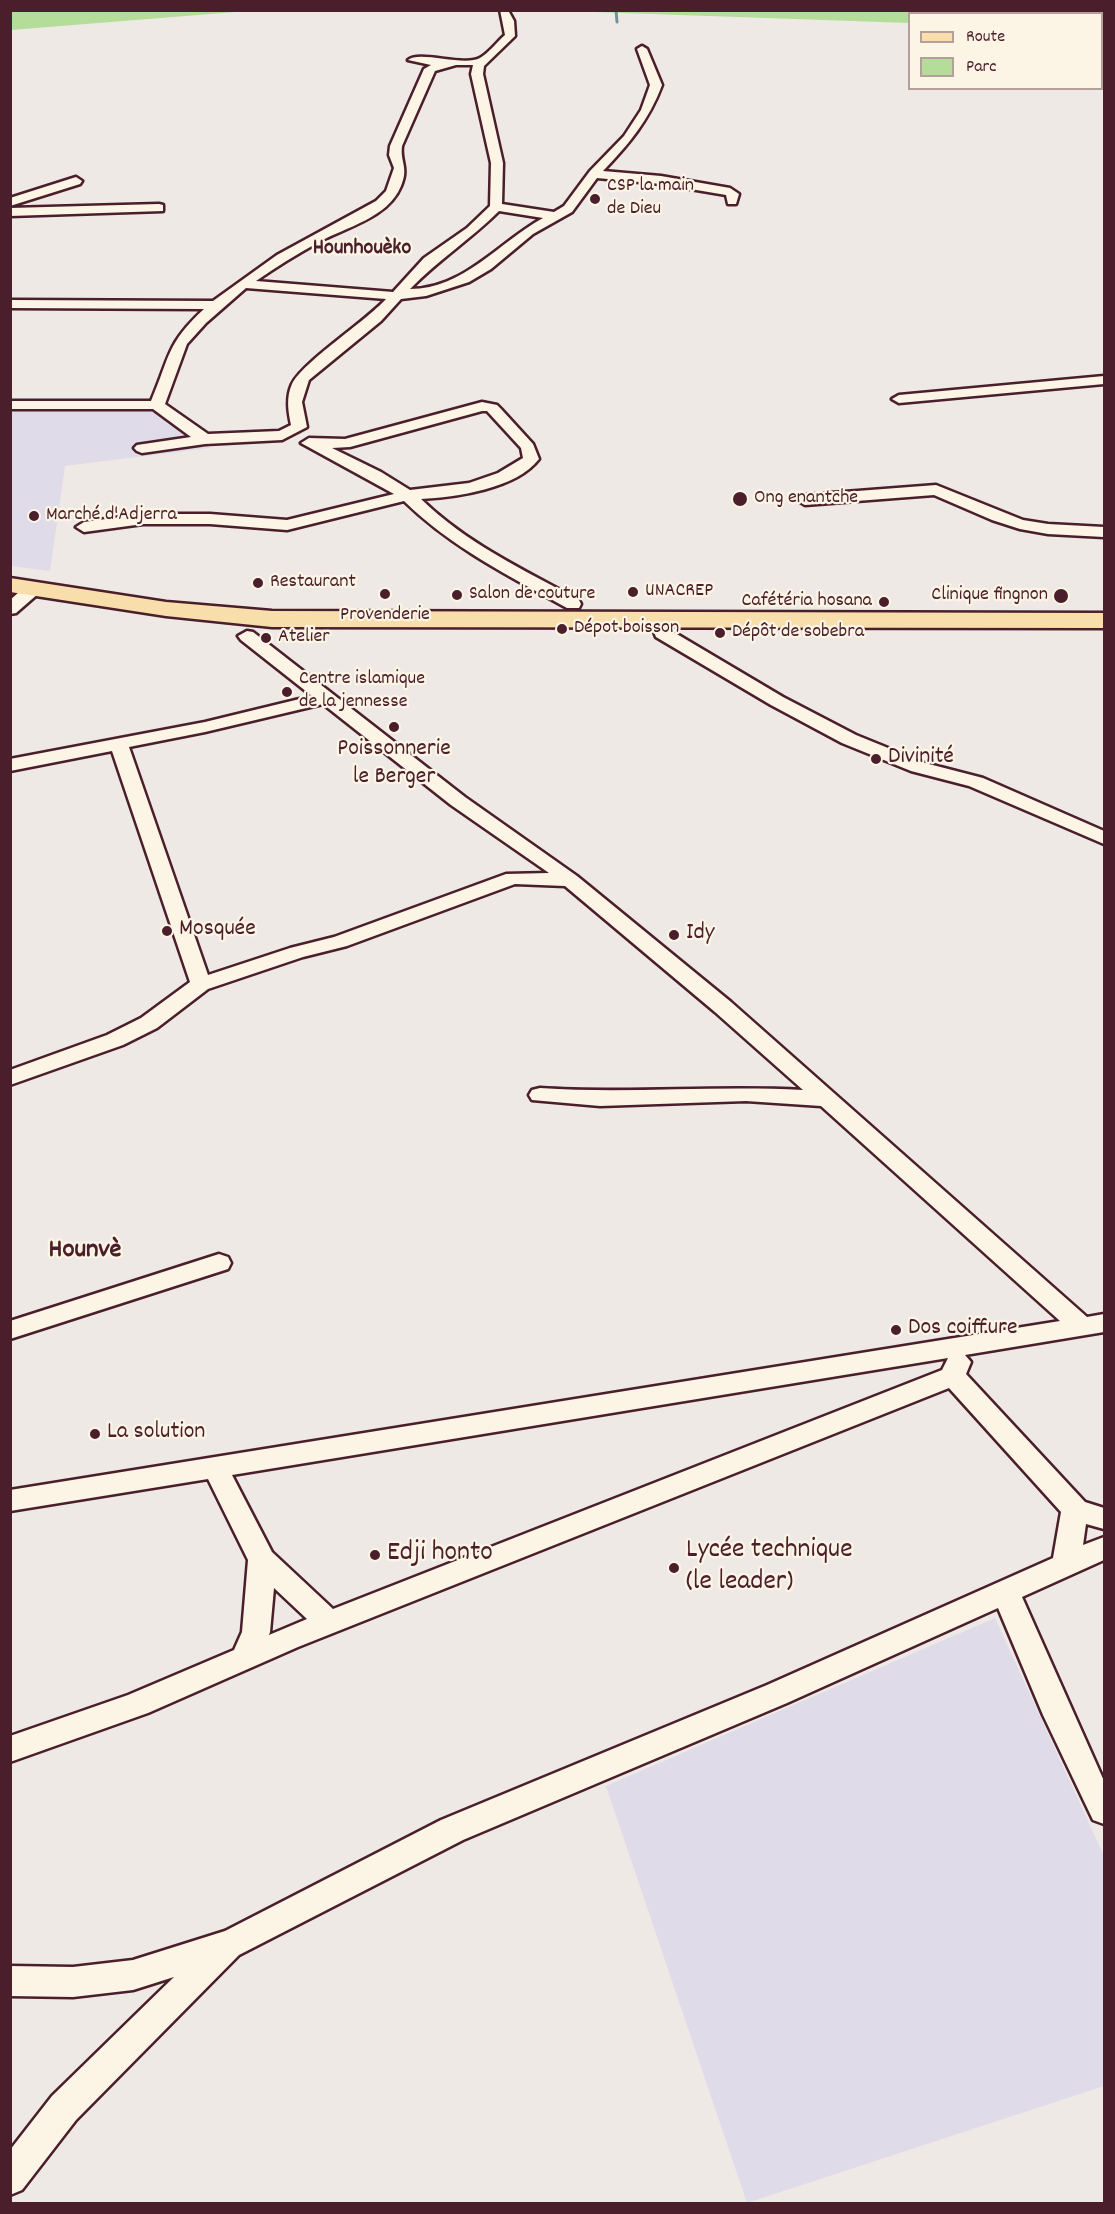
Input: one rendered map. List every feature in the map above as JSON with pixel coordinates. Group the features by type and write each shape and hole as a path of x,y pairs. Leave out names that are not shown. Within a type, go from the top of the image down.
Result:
{"main road":[{"path":"10,571 192,596 282,603 472,606 573,604 795,608 1104,607"},
{"path":"22,587 176,610 272,619 1104,621"}],"street":[{"path":"282,435 299,427 294,401 296,388 303,378 330,358 400,294 429,261 472,231 496,207 497,163 487,109 477,74 483,62 510,36 509,21 504,12"},
{"path":"244,284 400,294 422,293 464,279 486,266 518,237 568,209 594,174 624,144 653,97 656,85 642,50"},
{"path":"413,60 447,64 483,62"},
{"path":"157,405 164,390 171,356 195,326 244,284 306,243 370,210 388,198 399,173 399,163 394,150 402,130 430,69 447,64"},
{"path":"594,174 661,180 730,192 733,194 732,201"},
{"path":"10,202 76,181"},
{"path":"496,207 557,216"},
{"path":"10,212 159,208"},
{"path":"10,304 219,305"},
{"path":"899,399 1104,380"},
{"path":"10,405 157,405 176,421 206,439"},
{"path":"84,527 144,519 210,519 286,525 407,495 426,495 480,485 523,466 531,459 530,451 496,412 482,406 345,444 309,443"},
{"path":"142,448 206,439 282,435 309,443 375,475 407,495 432,519 480,553 573,604"},
{"path":"805,500 936,490 998,518 1048,529 1104,532"},
{"path":"1069,530 1104,517"},
{"path":"10,609 22,587"},
{"path":"659,621 662,633 777,701 849,739 918,767 976,782 1104,838"},
{"path":"247,636 479,817 524,845 570,880 723,1007 824,1099 1094,1325"},
{"path":"10,765 119,745 325,698"},
{"path":"119,745 201,984"},
{"path":"513,878 524,845"},
{"path":"10,1078 115,1040 149,1023 201,984 297,951 340,942 513,878 570,880"},
{"path":"540,1095 652,1099 723,1094 824,1099"},
{"path":"10,1330 219,1263"},
{"path":"10,1501 1094,1325"},
{"path":"10,1749 138,1704 244,1658 953,1376 964,1347"},
{"path":"953,1376 1075,1509 1104,1519"},
{"path":"215,1467 262,1560 330,1624"},
{"path":"1066,1566 1075,1509"},
{"path":"10,1981 73,1982 133,1976 232,1943 452,1830 777,1694 1104,1548"},
{"path":"244,1658 256,1632 262,1560"},
{"path":"1006,1593 1058,1715 1104,1811"},
{"path":"10,2178 64,2108 232,1943"}],"shaded area":[{"name":"Marché d'Adjerra","path":"151,406 210,448 65,466 50,571 11,566 11,409"},
{"path":"995,1618 1104,1856 1104,2086 747,2203 606,1786"}],"green space":[{"path":"11,10 248,10 248,11 11,30"},
{"path":"1104,10 1104,30 1103,12 908,12 908,23 565,11"}],"waterway":[{"path":"616,10 617,22"}],"place":[{"name":"CSP la main de Dieu","path":"595,199"},
{"name":"Ong enantche","path":"740,499"},
{"name":"Marché d'Adjerra","path":"34,516"},
{"name":"Restaurant","path":"258,583"},
{"name":"UNACREP","path":"633,592"},
{"name":"Provenderie","path":"385,594"},
{"name":"Salon de couture","path":"457,595"},
{"name":"Clinique fingnon","path":"1061,596"},
{"name":"Cafétéria hosana","path":"884,602"},
{"name":"Dépot boisson","path":"562,629"},
{"name":"Dépôt de sobebra","path":"720,633"},
{"name":"Atelier","path":"266,638"},
{"name":"Centre islamique de la jennesse","path":"287,692"},
{"name":"Poissonnerie le Berger","path":"394,727"},
{"name":"Divinité","path":"876,759"},
{"name":"Mosquée","path":"167,931"},
{"name":"Idy","path":"674,935"},
{"name":"Dos coiffure","path":"896,1330"},
{"name":"La solution","path":"95,1434"},
{"name":"Edji honto","path":"375,1555"},
{"name":"Lycée technique (le leader)","path":"674,1568"}],"district":[{"name":"Hounhouèko","path":"362,250"},
{"name":"Hounvè","path":"85,1252"}]}
